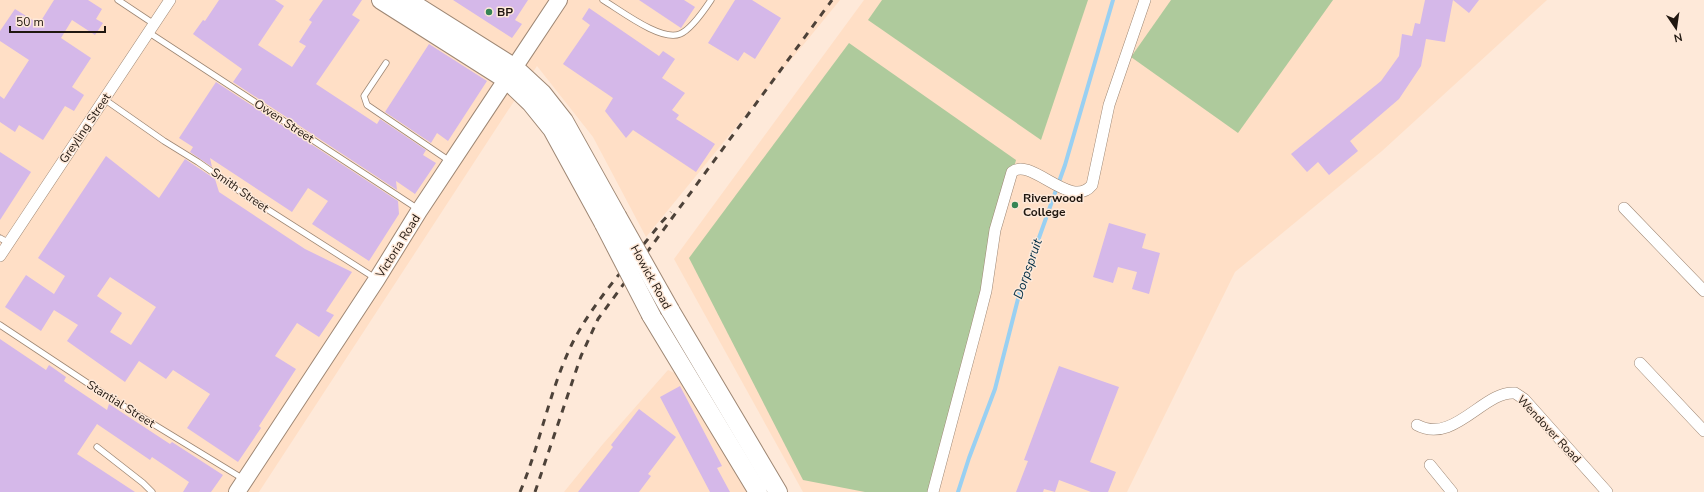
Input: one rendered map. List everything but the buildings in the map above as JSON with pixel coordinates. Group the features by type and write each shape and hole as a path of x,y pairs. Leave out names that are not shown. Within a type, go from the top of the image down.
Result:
{"main road":[{"path":"381,0 511,74"},
{"path":"407,0 511,74"},
{"name":"Victoria Road","path":"241,486 377,279 419,211 559,0"},
{"name":"Howick Road","path":"511,74 542,93 564,121 610,220 651,315 758,492"},
{"name":"Howick Road","path":"610,220 670,310 778,492"}],"street":[{"name":"Greyling Street","path":"0,256 4,240 104,100 170,0"},
{"path":"933,492 986,291 995,230 1012,172 1023,168 1046,181 1071,191 1086,190 1092,185 1109,105 1145,0"},
{"path":"1624,208 1704,291"},
{"path":"1640,364 1704,431"},
{"name":"Wendover Road","path":"1417,425 1429,430 1451,425 1500,395 1515,393 1524,399 1607,492"},
{"path":"1430,466 1452,492"}],"lane":[{"name":"Owen Street","path":"118,0 151,28 419,211"},
{"path":"603,0 646,26 665,34 680,34 688,28 711,0"},
{"path":"386,63 364,96 367,105 452,162"},
{"name":"Smith Street","path":"104,100 281,219 377,279"},
{"name":"Stantial Street","path":"0,324 241,486"},
{"path":"96,447 143,483 152,492"}],"shaded area":[{"path":"0,0 840,0 646,237 593,137 537,66 259,492 0,492"},
{"name":"Riverwood College","path":"864,0 1547,0 1382,151 1235,272 1127,492 803,492 674,259"},
{"path":"668,370 696,383 754,492 564,492 603,444"}],"green space":[{"path":"882,0 1088,0 1041,140 868,20"},
{"path":"1171,0 1333,0 1238,133 1131,57"},
{"path":"849,43 1016,160 928,492 865,492 803,480 689,258"}],"waterway":[{"name":"Dorpspruit","path":"958,492 995,389 1020,291 1065,165 1113,0"}],"railway":[{"path":"535,492 581,356 598,319 832,0"},
{"path":"520,492 563,364 579,330 612,283 671,212"}],"place":[{"name":"BP","path":"489,12"},
{"name":"Riverwood College","path":"1015,205"}]}
